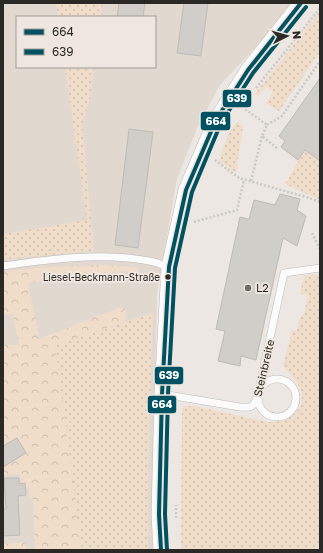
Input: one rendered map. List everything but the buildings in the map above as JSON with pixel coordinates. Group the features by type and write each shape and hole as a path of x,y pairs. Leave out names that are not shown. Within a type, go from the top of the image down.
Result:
{"street":[{"path":"160,550 159,514 162,394 169,267 186,190 216,120 248,70 300,3"}],"lane":[{"path":"3,266 41,260 115,256 150,261 169,267"},
{"name":"Steinbreite","path":"162,394 250,408 254,406 259,393 284,273 320,268"},
{"path":"272,379 283,380 289,383 293,388 296,394 296,402 289,413 283,416 273,416 262,410 259,404 259,393 266,382 272,379"}],"path":[{"path":"264,78 320,8"},
{"path":"251,182 262,136 267,125 282,116 320,60"},
{"path":"241,107 267,125"},
{"path":"262,136 277,148"},
{"path":"215,160 238,178 320,202"},
{"path":"194,222 237,210 244,180"},
{"path":"312,233 320,249"}],"shaded area":[{"path":"3,3 290,3 275,27 220,85 198,126 177,179 157,294 152,524 153,550 3,550"}],"green space":[{"path":"56,3 103,3 101,16 58,16"},
{"path":"320,11 320,52 279,111 266,103 273,92 266,87 258,96 255,94"},
{"path":"65,68 94,68 90,98 82,124 94,251 3,259 3,234 87,220"},
{"path":"237,122 243,126 236,173 219,161 228,135"},
{"path":"305,150 319,160 320,159 320,200 285,184"},
{"path":"100,265 134,267 139,269 139,271 115,272 28,283 39,339 121,307 126,310 125,322 55,345 82,550 35,550 33,499 30,499 29,487 21,487 20,474 3,475 3,345 19,345 13,315 3,315 3,272 36,268"},
{"path":"320,274 320,550 181,550 182,409 185,406 194,406 268,422 285,419 297,412 302,399 301,392 297,383 283,366 292,331 297,331 300,317 304,314 308,296 300,293 304,276"},
{"path":"153,313 148,473 148,550 82,550 55,345"},
{"path":"26,542 26,550 3,550 3,544"}],"transit line":[{"name":"664","path":"161,550 159,514 162,394 169,267 186,190 216,120 248,70 301,3"},
{"name":"639","path":"167,550 165,514 168,394 175,268 192,192 221,123 253,73 306,7"}],"place":[{"name":"Liesel-Beckmann-Straße","path":"168,277"},
{"name":"L2","path":"248,288"}]}
